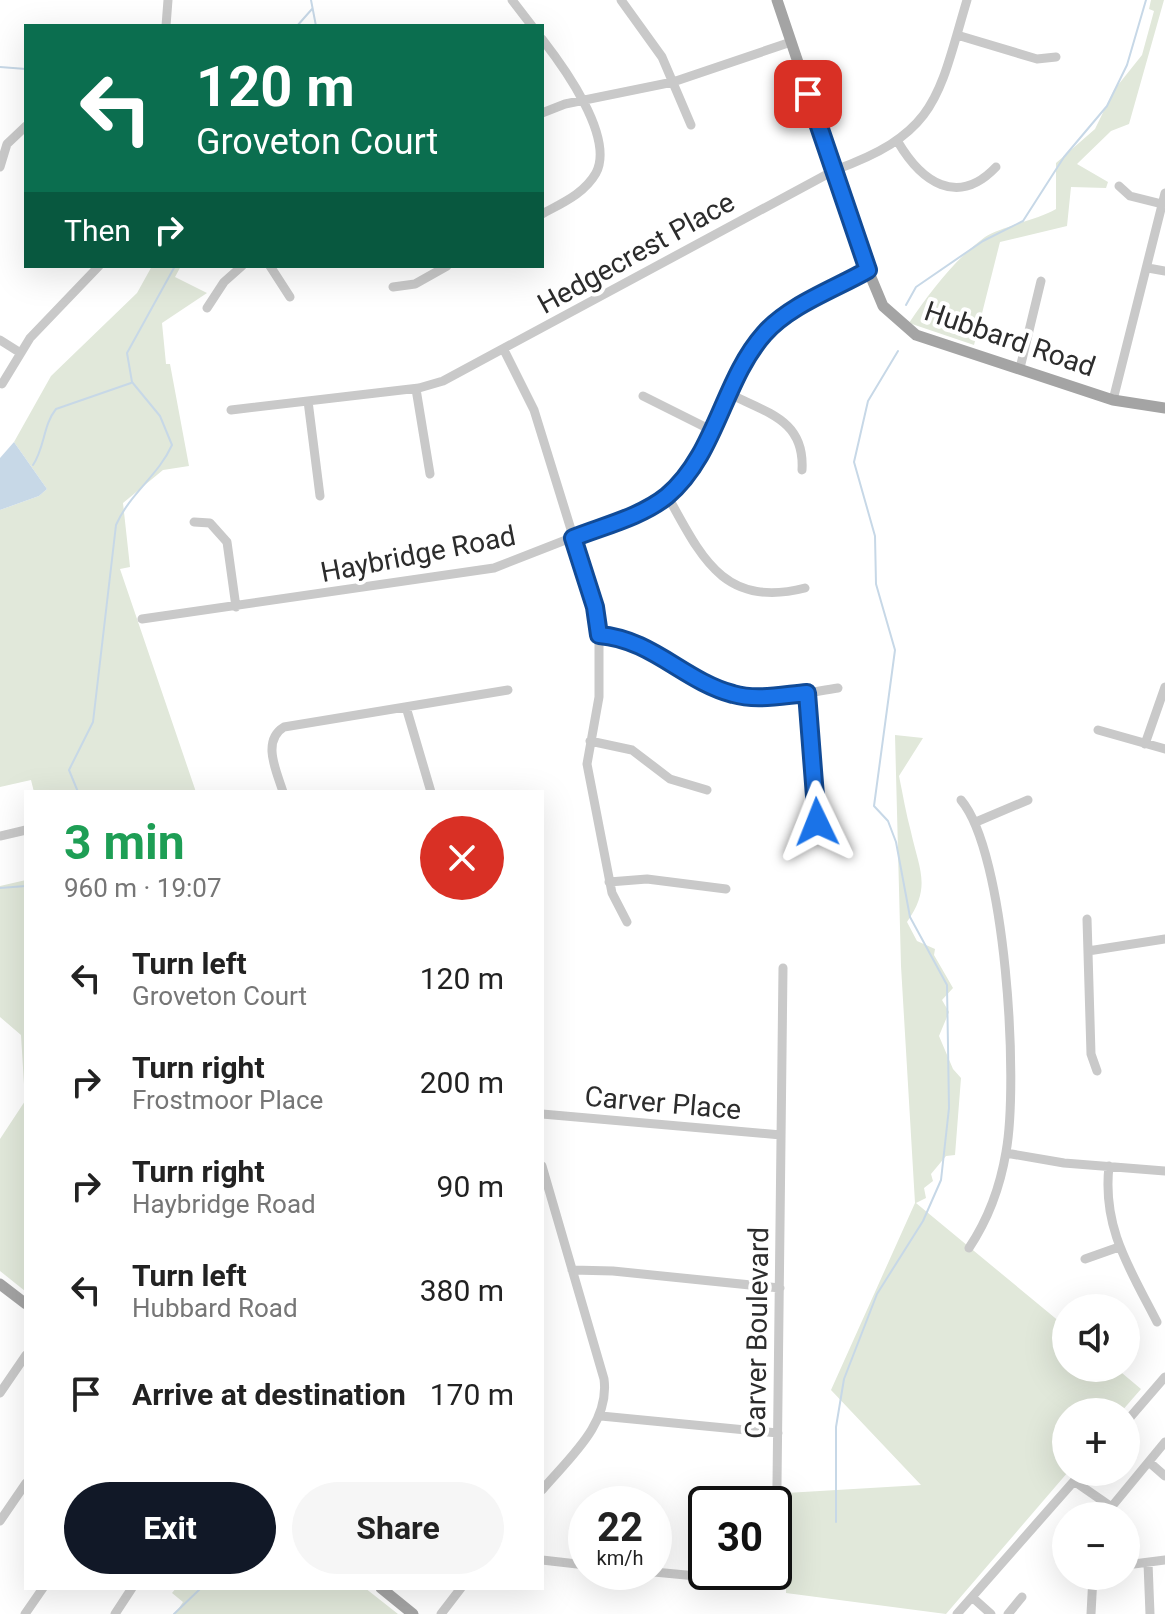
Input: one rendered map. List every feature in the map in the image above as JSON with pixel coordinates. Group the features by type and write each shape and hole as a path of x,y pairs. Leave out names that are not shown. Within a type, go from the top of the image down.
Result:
{"main road":[{"name":"Hubbard Road","path":"777,0 883,306 916,335 1113,400 1165,408"},
{"path":"0,1284 24,1302"},
{"path":"383,1590 413,1614"}],"street":[{"path":"166,24 168,0"},
{"path":"512,0 530,24"},
{"path":"621,0 657,49 691,125"},
{"name":"Hedgecrest Place","path":"231,410 416,389 454,377 835,170 872,157 898,142 922,119 936,97 967,0"},
{"path":"957,35 1037,59 1056,57"},
{"path":"544,42 583,100 600,149 598,168 581,192 544,213"},
{"path":"544,112 583,100 673,82 791,42"},
{"path":"0,167 7,144 24,128"},
{"path":"898,142 916,169 933,184 964,184 982,178 996,167"},
{"path":"928,197 933,184"},
{"path":"1113,400 1164,199 1138,199 1119,186"},
{"path":"2,384 19,352 97,268"},
{"path":"207,308 224,282 240,268"},
{"path":"271,268 290,297"},
{"path":"393,287 415,284 443,268"},
{"path":"1148,268 1165,271"},
{"name":"Haybridge Road","path":"142,619 494,568 640,511 667,495 683,479 756,345 769,328 868,270"},
{"path":"1020,368 1041,281"},
{"path":"0,340 19,352"},
{"path":"504,350 534,410 595,607 599,635 599,697 587,764 609,882 617,906 627,922"},
{"path":"416,389 430,474"},
{"path":"730,394 790,427 801,444 802,470"},
{"path":"643,396 711,430"},
{"path":"308,401 320,496"},
{"path":"667,495 697,551 711,567 757,593 775,595 805,588"},
{"path":"194,522 210,523 227,542 236,607"},
{"path":"599,635 639,643 713,687 732,694 760,697 838,688"},
{"path":"1145,744 1165,687"},
{"path":"282,790 271,744 279,730 508,690"},
{"path":"807,693 817,822"},
{"path":"406,707 430,790"},
{"path":"1098,730 1165,749"},
{"path":"590,741 632,750 670,779 707,790"},
{"path":"961,800 976,822 993,877 1005,973 1010,1097 1006,1153 994,1203 969,1248"},
{"path":"976,822 1028,800"},
{"path":"0,836 24,830"},
{"path":"609,882 647,879 726,889"},
{"path":"1087,919 1091,1054 1097,1071"},
{"path":"1088,951 1165,942"},
{"name":"Carver Boulevard","path":"672,1574 760,1582 773,1577 776,1569 783,968"},
{"name":"Carver Place","path":"544,1114 781,1135"},
{"path":"1006,1153 1165,1171"},
{"path":"1109,1166 1107,1210 1119,1247 1157,1322"},
{"path":"544,1173 604,1379 601,1416 544,1487"},
{"path":"1085,1259 1119,1247"},
{"path":"572,1270 613,1271 780,1288"},
{"path":"0,1393 24,1358"},
{"path":"1140,1406 1165,1377"},
{"path":"601,1416 778,1433"},
{"path":"1114,1502 1165,1442"},
{"path":"1149,1462 1165,1476"},
{"path":"0,1521 24,1486"},
{"path":"957,1614 1070,1486"},
{"path":"1080,1486 1104,1502"},
{"path":"544,1560 568,1563"},
{"path":"1140,1564 1165,1560"},
{"path":"1148,1563 1150,1614"},
{"path":"25,1614 42,1590"},
{"path":"115,1614 131,1590"},
{"path":"441,1614 459,1590"},
{"path":"1091,1614 1092,1590"},
{"path":"972,1597 991,1614"},
{"path":"1008,1614 1022,1597"}],"shaded area":[{"path":"1151,0 1164,0 1129,124 1111,131 1077,164 1108,182 1106,188 1071,187 1067,226 1000,242 974,345 909,323 963,255 985,237 1056,209 1056,163 1095,129 1114,90 1142,55 1154,11 1149,9"},
{"path":"151,268 180,268 175,277 207,293 162,323 166,364 170,364 189,466 163,470 123,503 130,567 120,569 195,790 34,790 31,780 0,787 0,510 39,496 47,489 14,442 51,376 137,293"},
{"path":"895,735 923,738 899,776 921,878 919,898 907,922 917,941 935,949 934,955 953,988 942,1000 949,1012 939,1036 953,1069 961,1078 955,1155 946,1156 931,1174 933,1181 924,1188 926,1198 916,1203 1052,1315 1052,1382 1133,1382 1141,1389 1133,1398 1052,1398 1052,1486 1056,1486 946,1614 786,1593 786,1590 792,1590 792,1493 921,1485 831,1390 915,1203 901,966"},
{"path":"24,880 24,1084 21,1035 0,1017 0,886"},
{"path":"24,1103 24,1290 0,1271 0,1139"},
{"path":"174,1590 368,1590 398,1614 175,1614 183,1602 172,1593"}],"water":[{"path":"14,442 47,489 39,496 0,510 0,458"}],"waterway":[{"path":"311,0 316,24"},
{"path":"906,305 916,287 983,241 1023,221 1064,157 1107,106 1127,65 1146,0"},
{"path":"299,24 312,9"},
{"path":"0,67 24,69"},
{"path":"77,790 69,770 93,722 116,525 172,445 160,416 132,382 127,353 174,268"},
{"path":"836,1522 836,1427 844,1379 877,1294 923,1221 941,1180 949,1108 947,985 910,917 896,842 888,821 874,806 895,650 876,584 875,536 854,462 868,401 898,351"},
{"path":"33,465 56,409 131,383"},
{"path":"0,888 24,886"},
{"path":"174,1614 199,1590"}],"route":[{"path":"808,94 868,270 789,313 764,334 690,469 667,495 640,511 573,538 595,607 599,635 622,637 639,643 713,687 732,694 760,697 807,693 817,822"}]}
